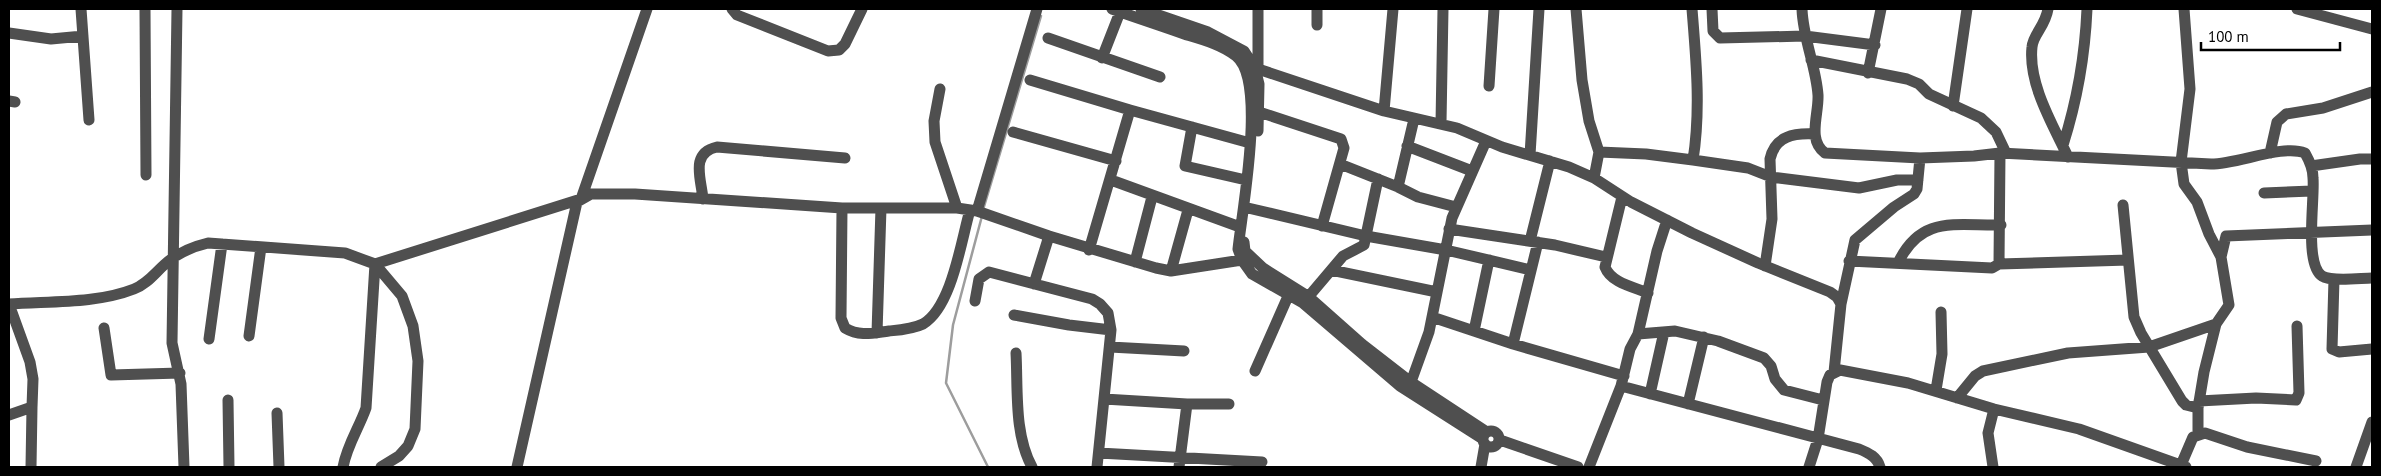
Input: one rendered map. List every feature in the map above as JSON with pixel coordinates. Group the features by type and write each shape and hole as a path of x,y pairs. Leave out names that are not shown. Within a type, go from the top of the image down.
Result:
{"street":[{"path":"80,9 89,120"},
{"path":"145,9 146,175"},
{"path":"177,9 172,343 180,372 184,467"},
{"path":"582,199 647,9"},
{"path":"732,9 737,15 828,51 839,50 845,44 862,9"},
{"path":"842,208 841,318 845,328 859,335 911,328 922,324 938,310 949,286 1037,9"},
{"path":"1141,9 1167,13 1208,32 1244,51 1253,68 1259,84 1259,112 1253,182 1244,244 1245,251 1262,268 1485,439"},
{"path":"1258,9 1251,92 1250,142 1238,248 1242,260 1258,278 1289,294 1306,300 1400,386 1485,439"},
{"path":"1317,9 1317,25"},
{"path":"1384,112 1393,9"},
{"path":"1441,124 1443,9"},
{"path":"1489,86 1494,9"},
{"path":"1530,155 1539,9"},
{"path":"1576,9 1582,80 1589,121 1599,152 1594,178"},
{"path":"1692,9 1697,80 1696,141 1693,160"},
{"path":"1712,9 1713,31 1720,38 1805,36 1874,45"},
{"path":"1802,9 1805,36 1818,98 1814,134 1820,149 1825,153 1920,158 2003,153 2228,164 2270,153 2299,150 2305,152 2314,179 2312,192 2312,234 2317,270 2322,276 2334,279 2372,278"},
{"path":"1868,73 1881,9"},
{"path":"1953,106 1967,9"},
{"path":"2048,9 2046,20 2032,46 2031,62 2041,97 2068,157"},
{"path":"2063,145 2076,96 2087,9"},
{"path":"2184,9 2190,89 2181,162 2184,184 2198,202 2209,234 2221,257 2229,306 2216,324 2198,405 2198,434"},
{"path":"2297,9 2372,29"},
{"path":"1102,58 1116,10 1216,44 1253,68 1384,112 1441,124 1594,178 1622,197 1667,220 1765,266 1830,292 1837,297 1841,304"},
{"path":"9,33 51,38 83,36"},
{"path":"1048,38 1160,77"},
{"path":"1811,60 1868,73 1907,79 1919,84 1929,94 1990,124 2003,153 2000,264"},
{"path":"1030,80 1192,128 1250,142"},
{"path":"940,90 934,121 935,142 957,208"},
{"path":"2270,153 2280,117 2297,111 2337,104 2372,92"},
{"path":"1090,250 1130,110"},
{"path":"1259,112 1341,139 1344,148 1322,226"},
{"path":"1398,186 1414,119"},
{"path":"1192,128 1185,166 1246,180"},
{"path":"1013,132 1116,162"},
{"path":"1765,266 1772,219 1770,158 1772,149 1795,133 1814,134"},
{"path":"1411,382 1429,332 1449,229 1456,207 1486,141"},
{"path":"1407,146 1472,171"},
{"path":"704,199 699,159 703,153 710,149 717,147 845,158"},
{"path":"1599,152 1646,154 1693,160 1748,168 1771,177 1858,188 1897,180 1918,180"},
{"path":"1809,467 1818,438 1827,382 1834,372 1841,304 1855,240 1859,234 1894,207 1912,197 1917,189 1920,158"},
{"path":"2311,166 2372,159"},
{"path":"1513,344 1531,270 1534,242 1550,161"},
{"path":"1340,164 1398,186 1418,197 1456,207"},
{"path":"1306,300 1343,256 1364,245 1378,178"},
{"path":"1111,180 1152,197 1240,227"},
{"path":"2264,193 2312,192"},
{"path":"517,467 577,202 591,194 635,194 842,208 957,208 973,210 1090,250 1171,271 1242,260"},
{"path":"1135,262 1152,197"},
{"path":"1622,197 1605,267 1614,279 1648,293"},
{"path":"375,264 582,199"},
{"path":"2123,204 2134,318 2149,347 2186,405 2256,398 2296,400 2299,393 2297,326"},
{"path":"876,332 881,208"},
{"path":"1248,208 1366,236 1446,250 1531,270"},
{"path":"1171,271 1188,210"},
{"path":"1589,467 1623,381 1630,349 1638,334 1657,251 1667,220"},
{"path":"1898,264 1906,247 1924,231 1951,226 2000,225"},
{"path":"1449,229 1534,242 1606,257"},
{"path":"2221,257 2226,236 2312,234 2372,230"},
{"path":"1034,284 1049,236"},
{"path":"209,339 222,244"},
{"path":"31,467 33,379 30,362 9,304 97,298 135,289 147,282 174,256 198,245 222,244 345,253 375,264 402,296 413,326 418,361 415,430 408,446 399,456 381,467"},
{"path":"249,336 261,247"},
{"path":"1474,331 1490,260"},
{"path":"1849,261 1992,268 2000,264 2128,260"},
{"path":"343,467 350,442 366,408 375,264"},
{"path":"1331,270 1437,292"},
{"path":"976,301 979,278 989,272 1092,299 1100,304 1108,313 1111,330 1110,347 1097,467"},
{"path":"2334,279 2332,349 2339,352 2372,349"},
{"path":"1255,371 1289,294"},
{"path":"1936,390 1942,354 1941,312"},
{"path":"1014,315 1111,330"},
{"path":"1432,317 1623,381 1650,394 1818,438 1871,454 1878,461 1880,467"},
{"path":"1957,398 1975,376 1983,371 2068,353 2149,347 2216,324"},
{"path":"104,328 111,374 180,372"},
{"path":"1638,334 1675,331 1704,337 1764,358 1771,366 1775,379 1784,390 1823,400"},
{"path":"1650,394 1664,332"},
{"path":"1688,404 1704,337"},
{"path":"1110,347 1184,350"},
{"path":"1016,354 1021,436 1024,453 1032,467"},
{"path":"1834,372 1840,370 1852,371 1936,390 1994,409 2079,429 2184,466 2191,441 2198,434 2205,433 2247,447 2316,461"},
{"path":"228,400 229,467"},
{"path":"1104,400 1229,404"},
{"path":"1180,462 1187,404"},
{"path":"9,415 32,407"},
{"path":"1993,467 1988,433 1994,409"},
{"path":"277,412 279,467"},
{"path":"2356,467 2372,422"},
{"path":"1481,467 1485,439 1492,431 1497,433 1500,440 1578,467"},
{"path":"1099,453 1180,462 1262,462"}],"waterway":[{"path":"983,210 1041,16"},
{"path":"982,216 953,325 946,383 988,467"}]}
